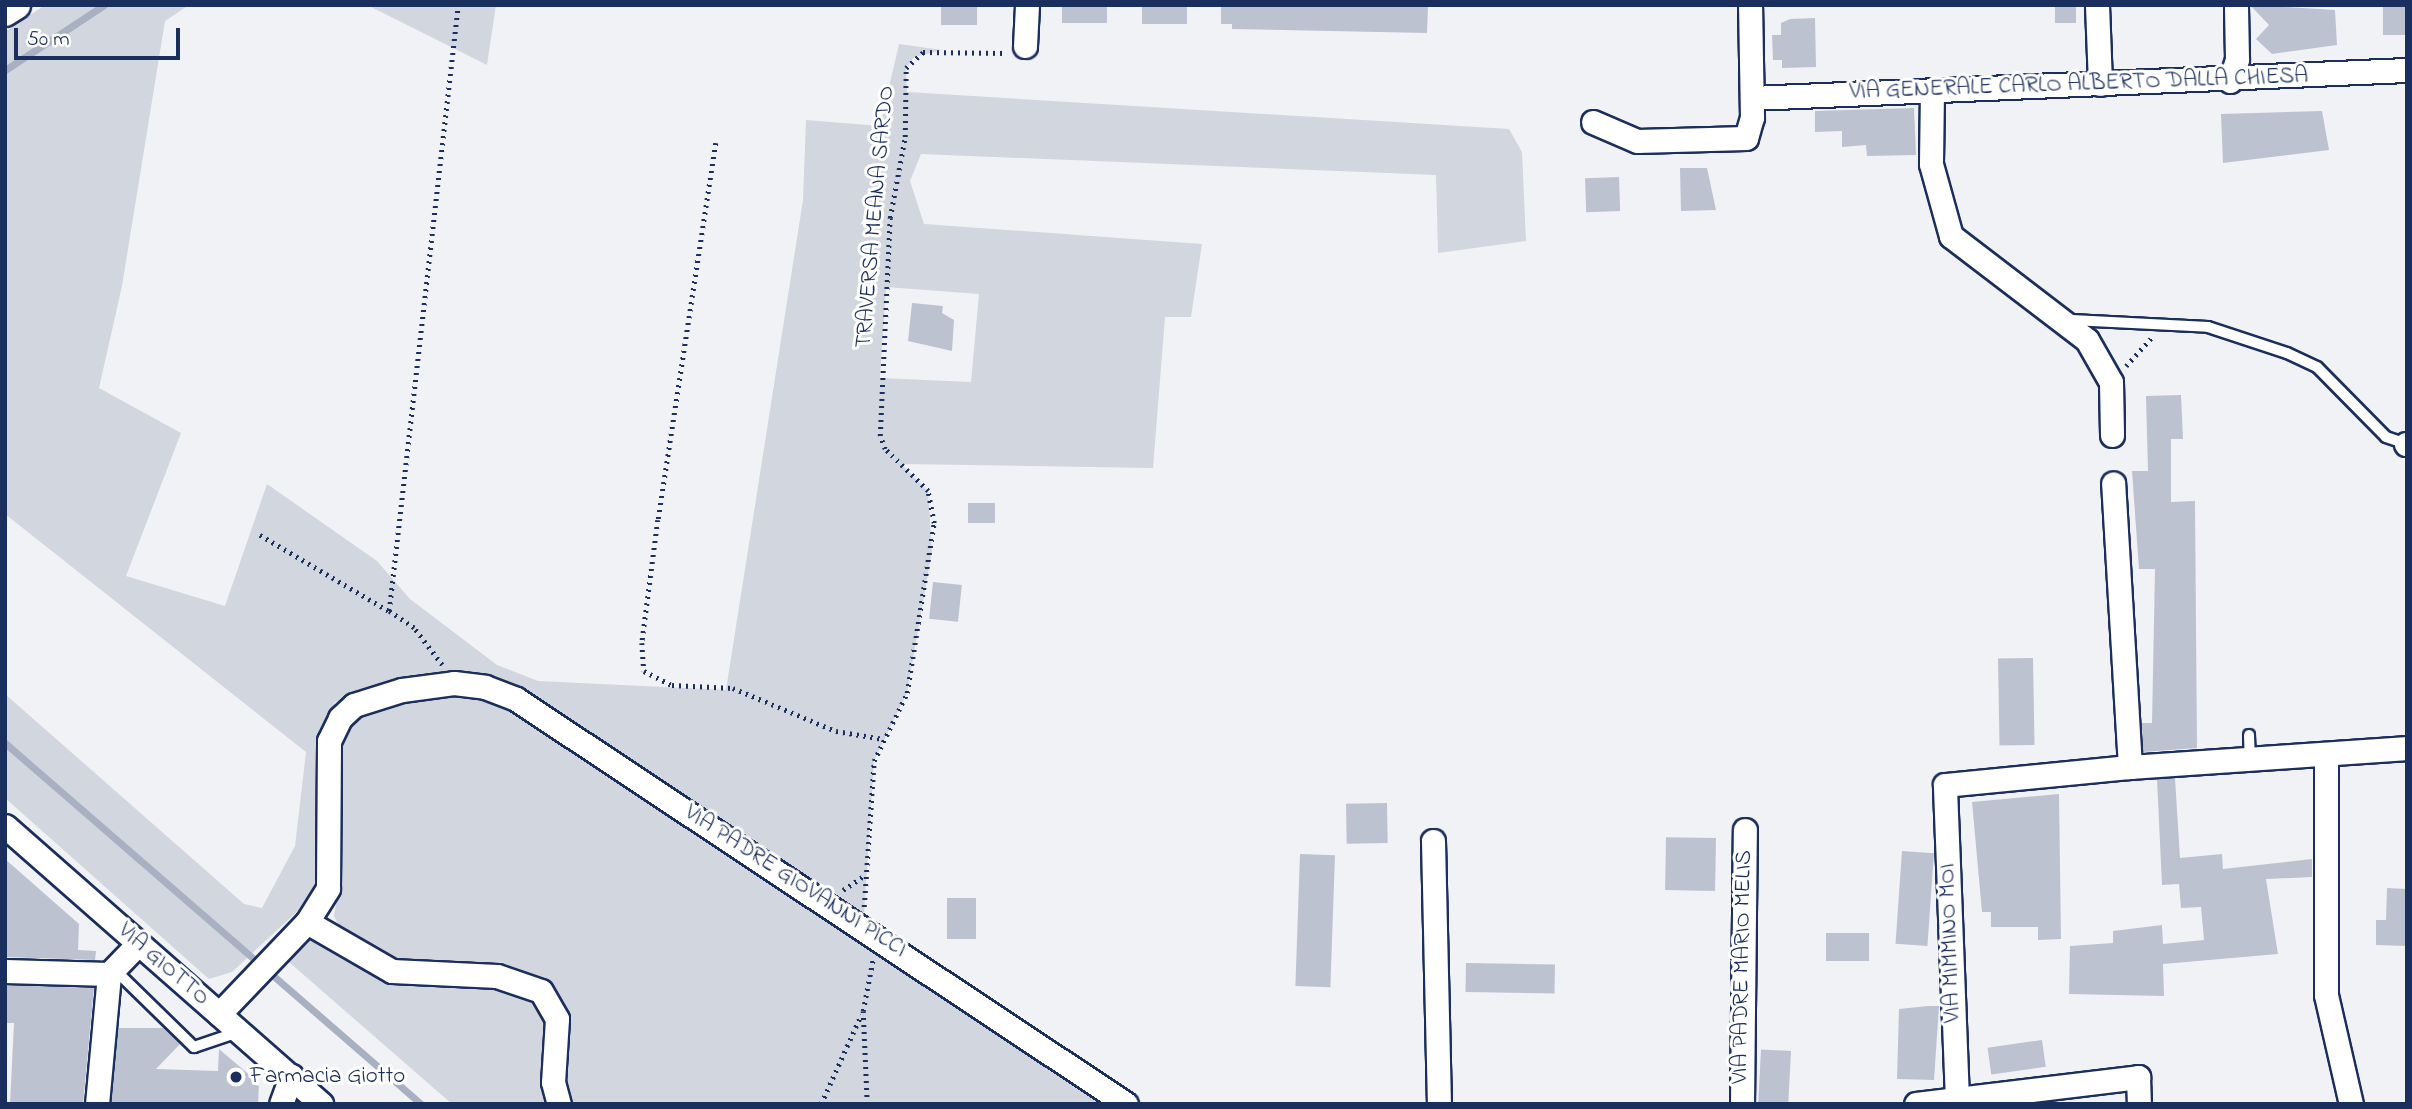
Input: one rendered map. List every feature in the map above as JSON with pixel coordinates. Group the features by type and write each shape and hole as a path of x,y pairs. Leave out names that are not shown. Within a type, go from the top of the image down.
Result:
{"street":[{"path":"5,12 16,5"},
{"path":"1025,46 1027,5"},
{"path":"1593,122 1637,141 1745,138 1752,98 1750,5"},
{"path":"2097,5 2100,85"},
{"path":"2230,81 2237,59 2236,5"},
{"name":"VIA GENERALE CARLO ALBERTO DALLA CHIESA","path":"1752,98 2230,81 2407,71"},
{"path":"1932,91 1931,164 1951,236 2063,316 2112,382 2112,435"},
{"path":"2113,484 2130,768 2326,758 2407,748"},
{"path":"219,1014 274,950 307,922 328,888 329,741 340,718 371,698 454,683"},
{"name":"VIA PADRE GIOVANNI PICCI","path":"454,683 516,699 1126,1104"},
{"path":"2326,758 2325,984 2351,1104"},
{"name":"VIA MIMMINO MOI","path":"1958,1100 1945,785 2130,768"},
{"name":"VIA GIOTTO","path":"5,826 321,1104"},
{"name":"VIA PADRE MARIO MELIS","path":"1742,1104 1745,830"},
{"path":"1433,841 1439,1104"},
{"path":"307,922 392,971 497,976 541,990 557,1019 553,1082 559,1104"},
{"path":"97,1104 112,971 138,944"},
{"path":"5,971 112,971"},
{"path":"281,1104 290,1076"},
{"path":"1916,1104 2138,1077 2139,1104"}],"lane":[{"path":"2063,316 2085,324 2119,320 2162,327 2208,327 2317,367 2386,437 2407,444"},
{"path":"2249,735 2250,762"},
{"path":"112,971 194,1047 239,1031"}],"path":[{"path":"389,611 458,5"},
{"name":"TRAVERSA MEANA SARDO","path":"863,1011 872,934 869,795 883,739 907,693 934,523 928,491 885,449 880,436 890,218 905,137 906,68 923,52 994,54 1025,46"},
{"path":"716,143 656,534 644,671 672,685 733,688 836,731 883,739"},
{"path":"2112,382 2162,327"},
{"path":"260,535 414,628 454,683"},
{"path":"821,1104 863,1011"},
{"path":"863,1011 867,1104"}],"shaded area":[{"path":"45,5 189,5 165,21 122,286 99,388 181,433 126,576 225,606 267,484 377,561 410,599 497,665 538,681 726,690 803,200 806,120 880,126 899,44 942,50 914,57 906,68 907,92 1509,129 1522,152 1526,241 1438,253 1436,175 921,154 910,181 924,224 1202,244 1191,317 1165,317 1153,468 901,464 928,491 932,551 907,693 874,761 864,914 456,672 398,678 335,702 320,731 322,866 315,895 232,972 209,979 5,798 5,694 244,904 262,908 295,846 306,752 5,514 5,32","holes":["886,287 979,294 971,382 880,378"]},
{"path":"367,5 496,5 487,65"},
{"path":"474,695 506,702 1112,1104 570,1104 559,1001 401,963 341,930 334,916 342,870 337,754 345,731 363,714 414,698"},
{"path":"307,937 364,968 529,992 547,1011 552,1104 452,1104 282,956"}],"building":[{"path":"941,5 977,5 977,25 941,25"},
{"path":"1062,5 1107,5 1107,23 1062,23"},
{"path":"1142,5 1187,5 1187,24 1142,24"},
{"path":"1221,5 1428,5 1427,33 1232,29 1232,24 1221,24"},
{"path":"2055,5 2076,5 2076,23 2055,23"},
{"path":"2250,5 2335,10 2337,45 2272,54 2256,39 2269,25"},
{"path":"2383,5 2407,5 2407,35 2383,35"},
{"path":"1815,18 1816,67 1782,68 1782,60 1773,60 1772,35 1781,35 1781,23 1790,19"},
{"path":"1914,108 1916,155 1867,156 1866,145 1842,147 1842,131 1815,132 1815,111"},
{"path":"2322,111 2329,150 2223,163 2221,114"},
{"path":"1680,168 1707,168 1716,210 1681,211"},
{"path":"1619,177 1620,211 1586,212 1585,178"},
{"path":"912,303 943,306 942,313 954,320 952,351 908,341"},
{"path":"2181,395 2183,439 2171,439 2171,502 2195,501 2197,748 2143,752 2142,723 2152,723 2155,569 2139,569 2132,471 2148,471 2146,396"},
{"path":"968,503 995,503 995,523 968,523"},
{"path":"933,582 962,585 958,622 929,619"},
{"path":"2033,658 2035,745 2000,746 1998,659"},
{"path":"2175,778 2180,858 2222,854 2223,869 2312,859 2312,877 2266,879 2278,954 2163,964 2164,996 2069,994 2070,946 2113,943 2113,931 2162,925 2163,944 2204,940 2201,907 2181,908 2179,884 2162,885 2157,779"},
{"path":"2059,794 2061,939 2038,940 2038,927 1991,927 1991,912 1982,912 1972,802"},
{"path":"1387,803 1388,843 1347,844 1346,804"},
{"path":"1666,837 1716,838 1715,891 1665,890"},
{"path":"1902,851 1934,853 1927,946 1896,944"},
{"path":"1300,854 1335,855 1330,987 1295,986"},
{"path":"5,859 79,924 78,950 96,951 95,960 5,957"},
{"path":"2387,888 2407,889 2407,946 2376,945 2376,920 2386,920"},
{"path":"947,898 976,898 976,939 947,939"},
{"path":"1826,933 1869,933 1869,961 1826,961"},
{"path":"1466,963 1555,965 1554,994 1465,992"},
{"path":"5,985 94,988 83,1104 10,1104 14,1023 5,1023"},
{"path":"1939,1006 1934,1080 1897,1079 1899,1009"},
{"path":"118,1028 163,1028 180,1044 156,1069 218,1071 219,1049 259,1083 258,1104 111,1104"},
{"path":"2042,1040 2046,1067 1991,1074 1988,1048"},
{"path":"1761,1049 1791,1051 1788,1104 1758,1102"}],"waterway":[{"path":"5,70 104,5"},
{"path":"5,743 421,1104"}],"place":[{"name":"Farmacia Giotto","path":"236,1077"}]}
